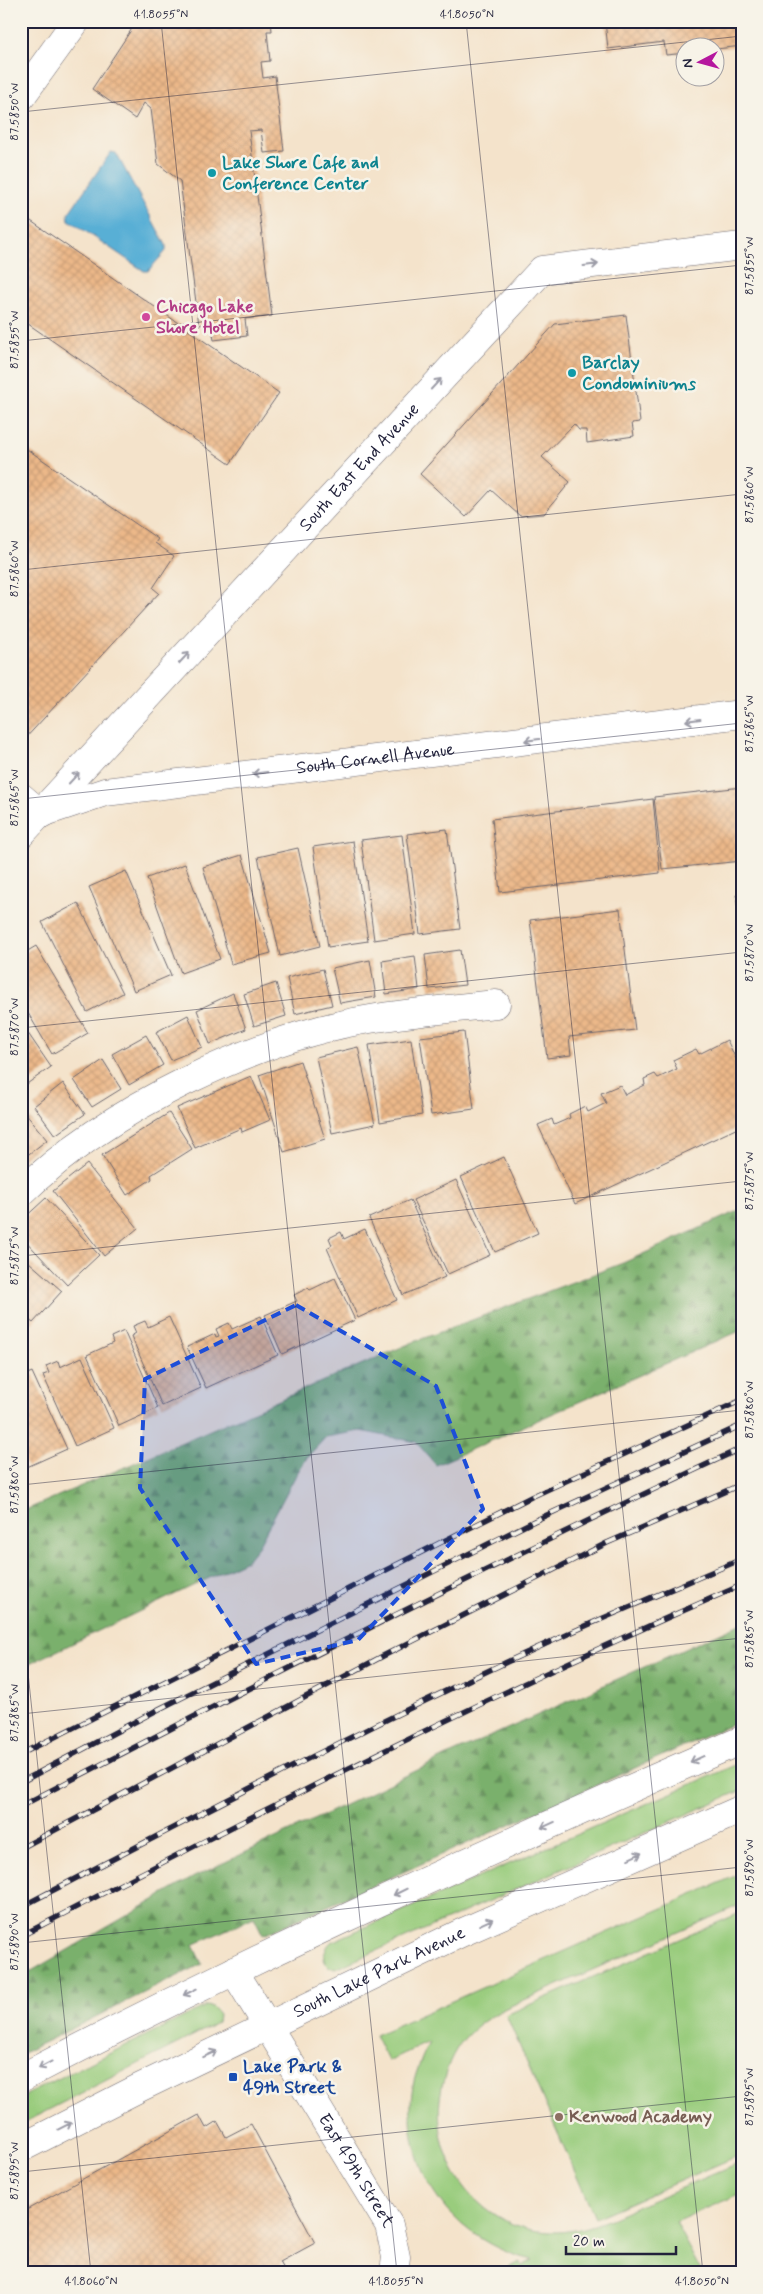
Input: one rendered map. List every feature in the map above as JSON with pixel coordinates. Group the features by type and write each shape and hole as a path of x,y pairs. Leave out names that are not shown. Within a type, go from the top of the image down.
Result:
{"street":[{"path":"21,97 76,21"},
{"name":"South East End Avenue","path":"31,805 542,270 742,246"},
{"name":"South Cornell Avenue","path":"21,834 31,805 105,792 742,714"},
{"path":"21,1193 55,1163 177,1084 292,1038 375,1018 496,1004"},
{"path":"21,2078 234,1971 437,1874 742,1740"},
{"name":"South Lake Park Avenue","path":"21,2148 138,2088 269,2027 302,2009 461,1933 742,1809"},
{"name":"East 49th Street","path":"234,1971 389,2225 396,2257 394,2273"}],"highlighted area":[{"path":"296,1305 436,1386 483,1509 358,1640 256,1664 140,1488 145,1379"}],"green space":[{"path":"742,1209 742,1330 436,1465 416,1442 360,1431 326,1437 308,1456 257,1548 247,1560 21,1668 21,1512 411,1343 623,1263"},
{"path":"742,1623 742,1720 263,1935 254,1917 193,1945 202,1964 21,2054 21,1977 194,1877 449,1755"},
{"path":"742,1762 742,1790 335,1969 330,1967 325,1961 324,1953 331,1942"},
{"path":"742,1873 742,1904 506,2008 478,2026 460,2044 450,2062 442,2087 439,2113 442,2139 450,2163 463,2185 480,2204 501,2218 524,2228 564,2232 589,2227 742,2162 742,2193 675,2222 702,2273 496,2273 521,2262 522,2266 533,2260 505,2251 480,2238 458,2221 440,2200 425,2176 416,2150 411,2122 412,2092 416,2073 429,2042 388,2061 375,2035"},
{"path":"742,1912 742,2154 595,2218 506,2015"},
{"path":"206,2006 213,2007 219,2014 218,2022 21,2124 21,2097"}],"water":[{"path":"111,152 116,153 166,245 166,251 148,271 144,271 69,220 68,214"}],"building":[{"name":"Lake Shore Cafe and Conference Center","path":"137,21 271,21 272,31 267,31 270,61 261,62 263,78 275,76 284,151 264,153 261,130 249,131 272,316 245,319 247,336 214,340 211,323 199,325 180,181 158,164 151,109 144,103 135,119 92,89"},
{"path":"605,21 742,21 742,46 726,48 726,38 676,38 676,54 666,55 664,42 608,49"},
{"path":"28,219 279,393 230,464 21,319 21,230"},
{"name":"Barclay Condominiums","path":"626,315 640,422 632,423 634,436 587,443 586,430 579,430 574,424 542,457 570,482 544,514 520,516 491,490 466,517 420,474 555,324"},
{"path":"21,445 158,539 155,543 174,556 153,588 159,593 22,742"},
{"path":"742,787 742,861 662,869 654,797"},
{"path":"653,799 660,873 500,892 492,819"},
{"path":"447,829 460,929 420,934 407,834"},
{"path":"402,835 415,934 374,940 361,840"},
{"path":"353,841 368,941 328,947 313,847"},
{"path":"298,848 320,946 280,956 258,857"},
{"path":"242,855 271,953 231,964 203,867"},
{"path":"185,864 220,959 181,973 147,878"},
{"path":"126,871 171,975 134,991 89,887"},
{"path":"736,895 742,895 742,933 741,933"},
{"path":"78,903 123,993 87,1012 42,922"},
{"path":"620,909 635,1030 569,1037 571,1055 547,1058 530,920"},
{"path":"36,946 88,1033 52,1054 21,1001 21,955"},
{"path":"460,950 465,985 429,989 425,955"},
{"path":"415,956 419,989 386,994 382,961"},
{"path":"370,960 376,997 340,1003 332,968"},
{"path":"323,969 332,1005 295,1014 287,978"},
{"path":"276,983 286,1016 254,1026 244,994"},
{"path":"233,993 246,1029 210,1044 197,1010"},
{"path":"188,1015 202,1047 171,1060 156,1032"},
{"path":"21,1023 51,1067 21,1088"},
{"path":"464,1032 474,1109 431,1115 420,1037"},
{"path":"146,1035 163,1065 129,1085 112,1054"},
{"path":"411,1039 422,1115 380,1122 369,1045"},
{"path":"727,1040 742,1072 742,1126 575,1204 538,1125 552,1119 554,1125 570,1118 569,1114 585,1106 588,1112 606,1103 601,1093 620,1085 625,1095 645,1085 644,1079 655,1074 658,1078 677,1069 673,1060 696,1049 699,1054"},
{"path":"358,1047 375,1124 332,1133 316,1057"},
{"path":"103,1060 121,1089 92,1107 74,1080"},
{"path":"300,1061 325,1139 284,1152 259,1075"},
{"path":"251,1076 270,1120 242,1132 241,1128 195,1148 177,1108"},
{"path":"63,1083 85,1114 55,1135 34,1106"},
{"path":"25,1113 47,1140 21,1160 21,1116"},
{"path":"169,1113 192,1149 151,1175 152,1179 127,1195 102,1155"},
{"path":"504,1157 538,1233 495,1252 461,1177"},
{"path":"87,1164 138,1228 104,1256 53,1191"},
{"path":"456,1180 490,1255 448,1274 413,1200"},
{"path":"46,1198 99,1255 67,1285 21,1236 21,1221"},
{"path":"410,1200 445,1277 403,1295 369,1218"},
{"path":"365,1229 397,1300 358,1318 327,1248 332,1245 329,1238 341,1232 344,1239"},
{"path":"21,1255 62,1291 33,1323 21,1313"},
{"path":"335,1278 355,1320 282,1354 265,1315 297,1301 294,1295 308,1288 310,1290"},
{"path":"261,1316 278,1355 206,1388 187,1347 215,1334 216,1337 219,1336 216,1329 229,1323 232,1329"},
{"path":"169,1317 201,1388 162,1406 131,1336 136,1333 133,1326 145,1321 148,1327"},
{"path":"21,1319 29,1326 21,1335"},
{"path":"124,1331 158,1408 119,1426 87,1355 113,1343 111,1337"},
{"path":"82,1357 114,1428 75,1446 43,1375 49,1373 46,1366 58,1361 60,1367"},
{"path":"32,1372 67,1449 27,1467 21,1455 21,1377"},
{"path":"199,2115 206,2128 217,2121 226,2137 251,2124 315,2243 280,2262 286,2273 21,2273 21,2213"}],"railway":[{"path":"21,1754 531,1497 742,1400"},
{"path":"21,1782 159,1709 534,1521 742,1425"},
{"path":"21,1806 379,1623 560,1534 742,1448"},
{"path":"21,1848 383,1656 607,1543 742,1484"},
{"path":"21,1907 375,1725 590,1624 742,1559"},
{"path":"21,1936 288,1798 468,1710 650,1625 742,1585"}],"place":[{"name":"Lake Shore Cafe and Conference Center","path":"212,173"},
{"name":"Chicago Lake Shore Hotel","path":"146,317"},
{"name":"Barclay Condominiums","path":"572,373"},
{"name":"Lake Park & 49th Street","path":"233,2077"},
{"name":"Kenwood Academy","path":"559,2117"}]}
